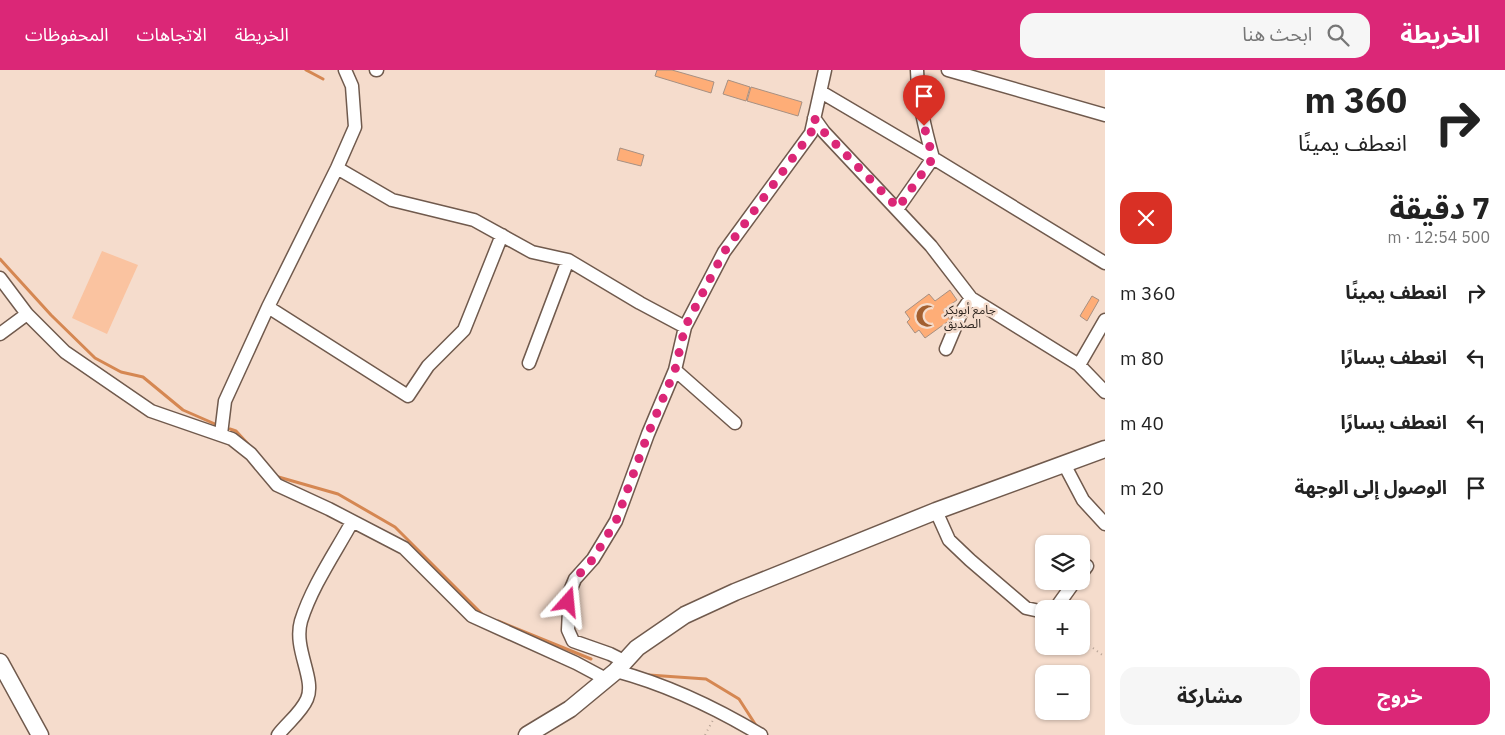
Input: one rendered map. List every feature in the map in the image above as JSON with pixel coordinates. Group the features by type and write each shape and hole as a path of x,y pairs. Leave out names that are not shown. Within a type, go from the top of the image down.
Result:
{"main road":[{"path":"527,735 570,708 660,630 693,611 735,592 936,511 1105,449"},
{"path":"0,662 35,733"}],"street":[{"path":"221,434 225,401 355,127 352,86 345,70"},
{"path":"615,670 573,641 568,630 570,614 568,602 575,579 593,559 616,521 648,434 675,370 685,327 724,252 811,133 825,70"},
{"path":"898,208 933,158 918,92 918,70"},
{"path":"948,70 1105,115"},
{"path":"820,92 933,158 1105,263"},
{"path":"814,118 824,132 898,208 931,246 971,298 1079,365 1105,392"},
{"path":"337,168 392,200 474,220 532,252 568,260 640,304 685,327"},
{"path":"268,307 408,396 428,366 464,330 502,235"},
{"path":"529,363 568,260"},
{"path":"0,278 27,314 65,352 151,411 221,434 242,445 277,485 404,548 472,616 576,663 615,670 718,709 761,735"},
{"path":"946,349 962,311 971,298"},
{"path":"0,334 27,314"},
{"path":"1079,365 1105,320"},
{"path":"675,370 735,423"},
{"path":"1064,464 1083,500 1105,524"},
{"path":"936,511 949,540 1026,608 1035,610"},
{"path":"278,735 303,707 308,698 309,680 299,648 301,621 309,600 352,522"}],"path":[{"path":"1090,646 1105,657"},
{"path":"705,735 718,709"}],"shaded area":[{"path":"102,251 138,265 107,334 72,318"}],"building":[{"path":"657,70 672,70 714,82 711,93 655,76"},
{"path":"728,80 750,87 746,101 723,94"},
{"path":"751,87 802,102 798,116 747,101"},
{"path":"620,148 644,155 641,166 617,160"},
{"name":"جامع أبوبكر الصديق","path":"950,290 957,300 943,310 950,320 925,338 919,330 915,333 907,322 910,319 905,312 929,294 935,301"},
{"path":"1092,296 1099,300 1087,321 1080,316"}],"waterway":[{"path":"306,70 323,79"},
{"path":"0,259 51,315 95,358 121,372 143,377 183,410 215,424"},
{"path":"230,429 236,431 248,444"},
{"path":"275,476 338,494 395,527 483,615"},
{"path":"498,621 591,659"},
{"path":"649,675 706,679 739,699 757,727"}],"place":[{"name":"جامع أبوبكر الصديق","path":"927,316"}],"route":[{"path":"568,602 575,579 593,559 616,521 648,434 675,370 685,327 724,252 811,133 814,118 824,132 898,208 933,158 924,126"}]}
